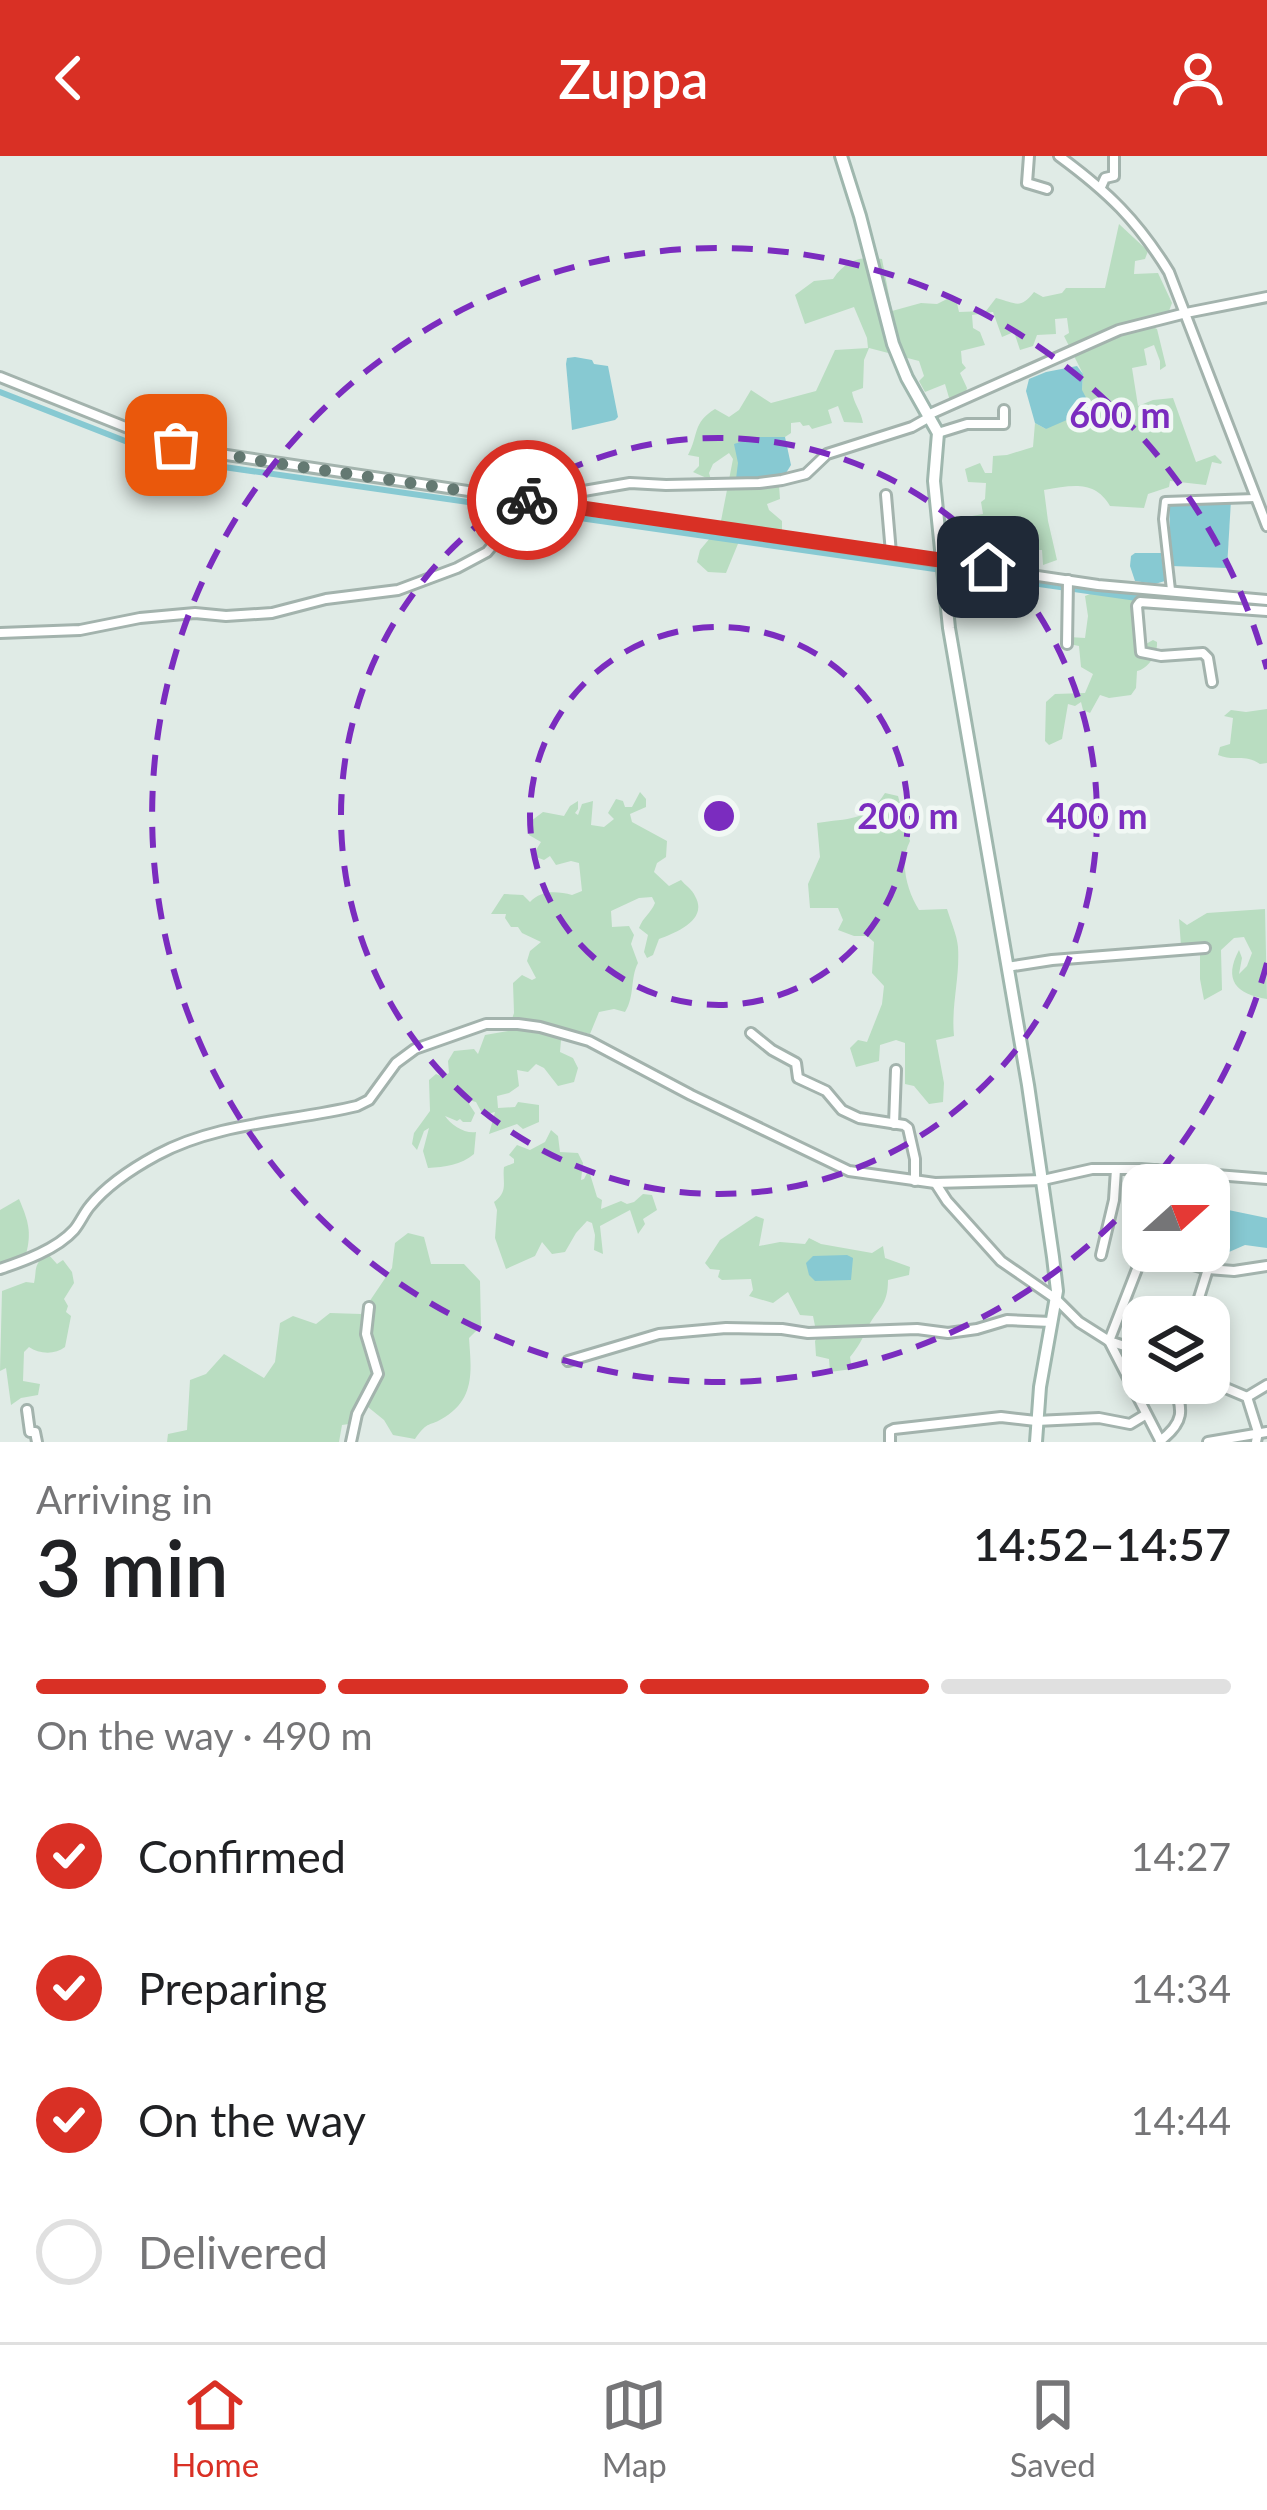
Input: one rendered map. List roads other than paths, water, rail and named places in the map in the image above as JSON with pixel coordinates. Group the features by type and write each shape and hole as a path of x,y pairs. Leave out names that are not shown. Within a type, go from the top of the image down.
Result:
{"main road":[{"path":"841,156 893,344 938,433 934,481 949,628 1055,1274 1036,1442"}],"street":[{"path":"1029,156 1027,183 1047,189"},
{"path":"1059,156 1118,203 1169,272 1267,526"},
{"path":"1101,187 1105,178 1114,176 1114,156"},
{"path":"0,633 80,630 195,613 272,613 326,599 398,590 487,552 527,504 630,483 707,484 806,474 827,454 912,427 930,414 1119,330 1267,297"},
{"path":"0,377 163,442 200,451 527,504 891,553 944,567 1068,587 1171,590 1267,600"},
{"path":"938,433 967,424 1004,424 1004,410"},
{"path":"886,495 891,553"},
{"path":"1171,590 1162,519 1165,501 1255,498"},
{"path":"1067,644 1068,587"},
{"path":"1212,682 1203,653 1160,656 1142,652 1138,643 1140,602 1267,611"},
{"path":"1007,967 1205,948"},
{"path":"0,1269 72,1232 112,1184 156,1155 190,1139 235,1127 357,1106 369,1100 396,1063 416,1048 496,1023 540,1027 589,1041 848,1171 935,1183 1043,1180 1092,1169 1122,1169"},
{"path":"751,1033 796,1063 798,1078 826,1091 842,1110 908,1128 915,1181"},
{"path":"893,1124 896,1070"},
{"path":"1101,1255 1116,1169"},
{"path":"1230,1176 1267,1179"},
{"path":"935,1183 1001,1261 1055,1299 1078,1322 1122,1345"},
{"path":"1230,1271 1267,1266"},
{"path":"1136,1272 1109,1341 1160,1441 1179,1421 1180,1404"},
{"path":"351,1442 357,1414 378,1374 366,1334 369,1307"},
{"path":"568,1361 659,1334 726,1328 808,1334 917,1329 948,1333 1007,1319 1051,1322"},
{"path":"1246,1397 1267,1385"},
{"path":"1208,1442 1260,1436 1246,1397 1230,1391"},
{"path":"27,1410 30,1432 37,1442"},
{"path":"890,1442 894,1429 1001,1418 1099,1418 1130,1424 1145,1415"}],"water":[{"path":"567,358 608,366 615,420 572,430 566,364"},
{"path":"1077,366 1092,409 1046,429 1035,423 1026,391 1029,379"},
{"path":"756,437 785,437 791,465 786,473 736,479 734,444"},
{"path":"1231,500 1227,568 1171,566 1169,502"},
{"path":"1135,553 1161,553 1165,581 1135,581 1130,566"},
{"path":"1230,1210 1267,1218 1267,1248 1245,1245 1230,1252"},
{"path":"813,1256 853,1258 851,1280 815,1281 809,1275 806,1263"}],"waterway":[{"path":"0,392 189,462 1144,599"}]}
